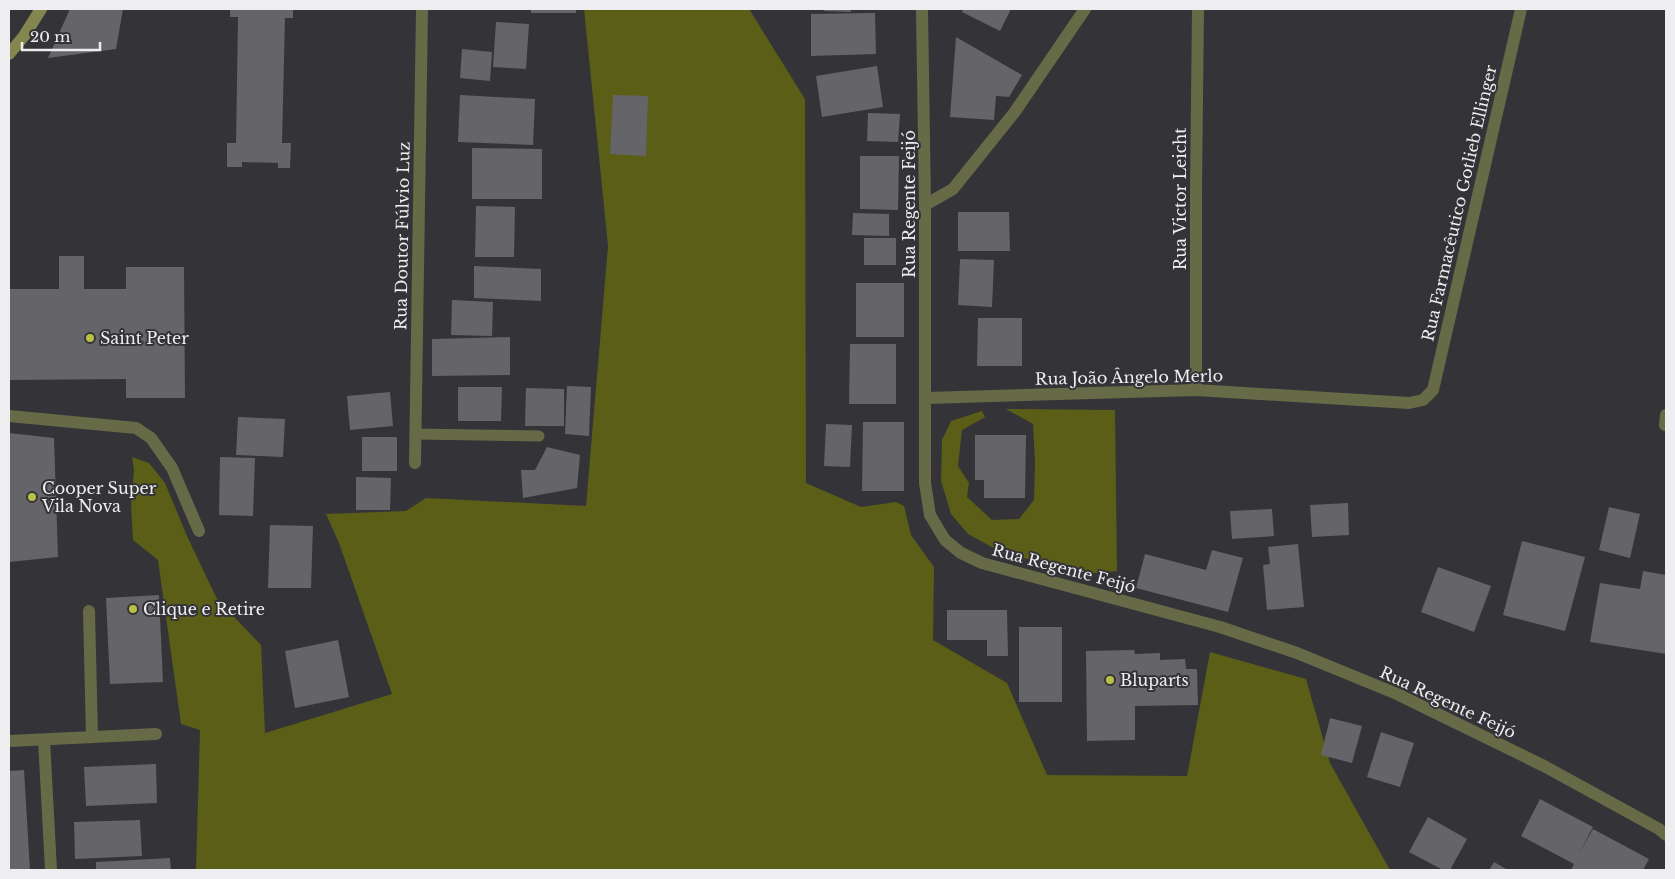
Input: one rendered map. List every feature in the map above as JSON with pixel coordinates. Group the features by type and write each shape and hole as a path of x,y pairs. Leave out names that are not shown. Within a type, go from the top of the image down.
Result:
{"main road":[{"path":"9,54 24,36 41,9"}],"street":[{"name":"Rua Doutor Fúlvio Luz","path":"415,463 422,9"},
{"name":"Rua Regente Feijó","path":"922,9 926,484 930,515 945,540 961,553 982,563 1220,627 1306,657 1397,694 1544,766 1659,829 1666,835"},
{"path":"925,205 953,189 1014,113 1085,9"},
{"name":"Rua Victor Leicht","path":"1196,390 1198,9"},
{"name":"Rua Farmacêutico Gotlieb Ellinger","path":"1423,400 1432,390 1521,9"},
{"name":"Rua João Ângelo Merlo","path":"926,398 1196,390 1409,403 1423,400"},
{"path":"9,416 136,428 151,438 172,468 200,531"},
{"path":"89,611 92,737"},
{"path":"9,741 156,734"},
{"path":"44,740 51,870"}],"lane":[{"path":"415,434 539,436"}],"shaded area":[{"path":"584,9 749,9 805,99 806,483 861,507 896,502 904,506 911,535 934,567 933,640 1007,683 1047,775 1187,776 1210,652 1306,679 1330,763 1390,870 196,870 200,730 181,724 158,560 133,540 131,505 134,470 132,457 149,463 165,483 187,536 217,599 261,645 265,733 392,694 339,543 326,514 406,511 426,498 586,506 608,246"},
{"path":"1006,409 1115,410 1117,571 1096,573 1068,572 1001,552 968,534 951,514 941,481 942,440 951,421 982,411 985,417 962,430 958,466 969,483 967,497 992,520 1019,519 1034,500 1033,424"}],"building":[{"path":"70,9 123,9 116,49 48,58"},
{"path":"230,9 293,9 293,18 285,18 282,143 291,143 290,168 278,168 278,163 242,162 242,167 227,167 227,143 236,143 238,17 230,17"},
{"path":"531,9 576,9 576,13 531,13"},
{"path":"824,9 851,9 851,12 824,11"},
{"path":"963,9 1011,9 1000,31 962,12"},
{"path":"875,13 876,54 811,56 811,14"},
{"path":"496,22 529,24 526,69 493,67"},
{"path":"956,37 1022,75 1009,97 996,96 994,120 950,117"},
{"path":"462,49 492,52 490,81 460,78"},
{"path":"877,66 883,107 822,117 816,76"},
{"path":"460,95 535,99 533,145 458,142"},
{"path":"613,95 648,96 646,156 610,154"},
{"path":"868,113 900,114 898,142 867,141"},
{"path":"472,148 542,149 542,199 472,199"},
{"path":"860,156 899,156 898,210 860,209"},
{"path":"476,206 515,207 514,257 475,257"},
{"path":"958,212 1009,212 1010,251 958,251"},
{"path":"853,213 889,214 889,236 852,235"},
{"path":"864,238 896,238 896,265 864,265"},
{"path":"59,256 84,256 84,289 126,289 126,267 184,267 185,398 126,398 126,379 9,380 9,289 59,289"},
{"path":"960,259 994,260 992,307 958,305"},
{"path":"474,266 541,269 541,301 474,298"},
{"path":"856,283 904,283 904,337 856,337"},
{"path":"452,300 493,302 492,336 451,335"},
{"path":"978,318 1022,318 1022,366 977,366"},
{"path":"510,337 510,375 432,376 432,339"},
{"path":"850,344 896,344 896,404 849,404"},
{"path":"567,386 591,387 589,436 565,434"},
{"path":"458,387 502,387 501,421 458,421"},
{"path":"526,388 564,389 564,426 525,426"},
{"path":"390,392 393,426 350,430 347,396"},
{"path":"238,417 285,419 283,457 236,455"},
{"path":"863,422 904,422 904,491 862,491"},
{"path":"826,424 852,425 850,467 824,466"},
{"name":"Cooper Super Vila Nova","path":"9,433 54,438 58,557 9,562"},
{"path":"975,435 1026,435 1025,498 984,498 984,480 975,480"},
{"path":"362,437 397,437 397,471 362,471"},
{"path":"547,447 580,455 577,488 523,498 521,470 535,470"},
{"path":"220,457 255,458 253,516 219,515"},
{"path":"356,477 391,478 390,510 356,510"},
{"path":"1348,503 1349,535 1312,537 1310,505"},
{"path":"1609,507 1640,514 1630,558 1599,550"},
{"path":"1272,509 1274,536 1232,539 1230,511"},
{"path":"270,525 313,526 311,588 268,588"},
{"path":"1522,541 1585,557 1565,631 1503,615"},
{"path":"1298,544 1304,607 1267,610 1263,565 1270,564 1268,547"},
{"path":"1212,550 1243,558 1228,612 1136,588 1145,554 1206,570"},
{"path":"1438,567 1491,586 1474,632 1421,612"},
{"path":"1643,571 1666,575 1666,654 1590,642 1600,583 1640,589"},
{"path":"159,595 163,682 110,684 106,598"},
{"path":"947,610 1007,610 1008,656 987,656 987,640 947,640"},
{"path":"1019,627 1062,627 1062,702 1019,702"},
{"path":"338,640 349,697 295,708 285,651"},
{"path":"1134,650 1135,654 1160,653 1160,660 1185,659 1186,669 1197,669 1198,705 1135,706 1135,740 1087,741 1086,651"},
{"path":"1330,718 1362,726 1352,763 1321,755"},
{"path":"1381,732 1414,743 1400,787 1367,777"},
{"path":"156,764 157,803 86,806 84,767"},
{"path":"24,770 30,870 9,870 9,771"},
{"path":"1540,799 1593,827 1578,855 1593,829 1649,859 1643,870 1571,870 1574,864 1521,836"},
{"path":"1428,817 1467,839 1450,870 1443,870 1409,852"},
{"path":"140,820 142,856 75,859 74,822"},
{"path":"170,858 171,870 96,870 96,862"},
{"path":"1494,862 1508,870 1489,870"}],"place":[{"name":"Saint Peter","path":"90,338"},
{"name":"Cooper Super Vila Nova","path":"32,497"},
{"name":"Clique e Retire","path":"133,609"},
{"name":"Bluparts","path":"1110,680"}]}
